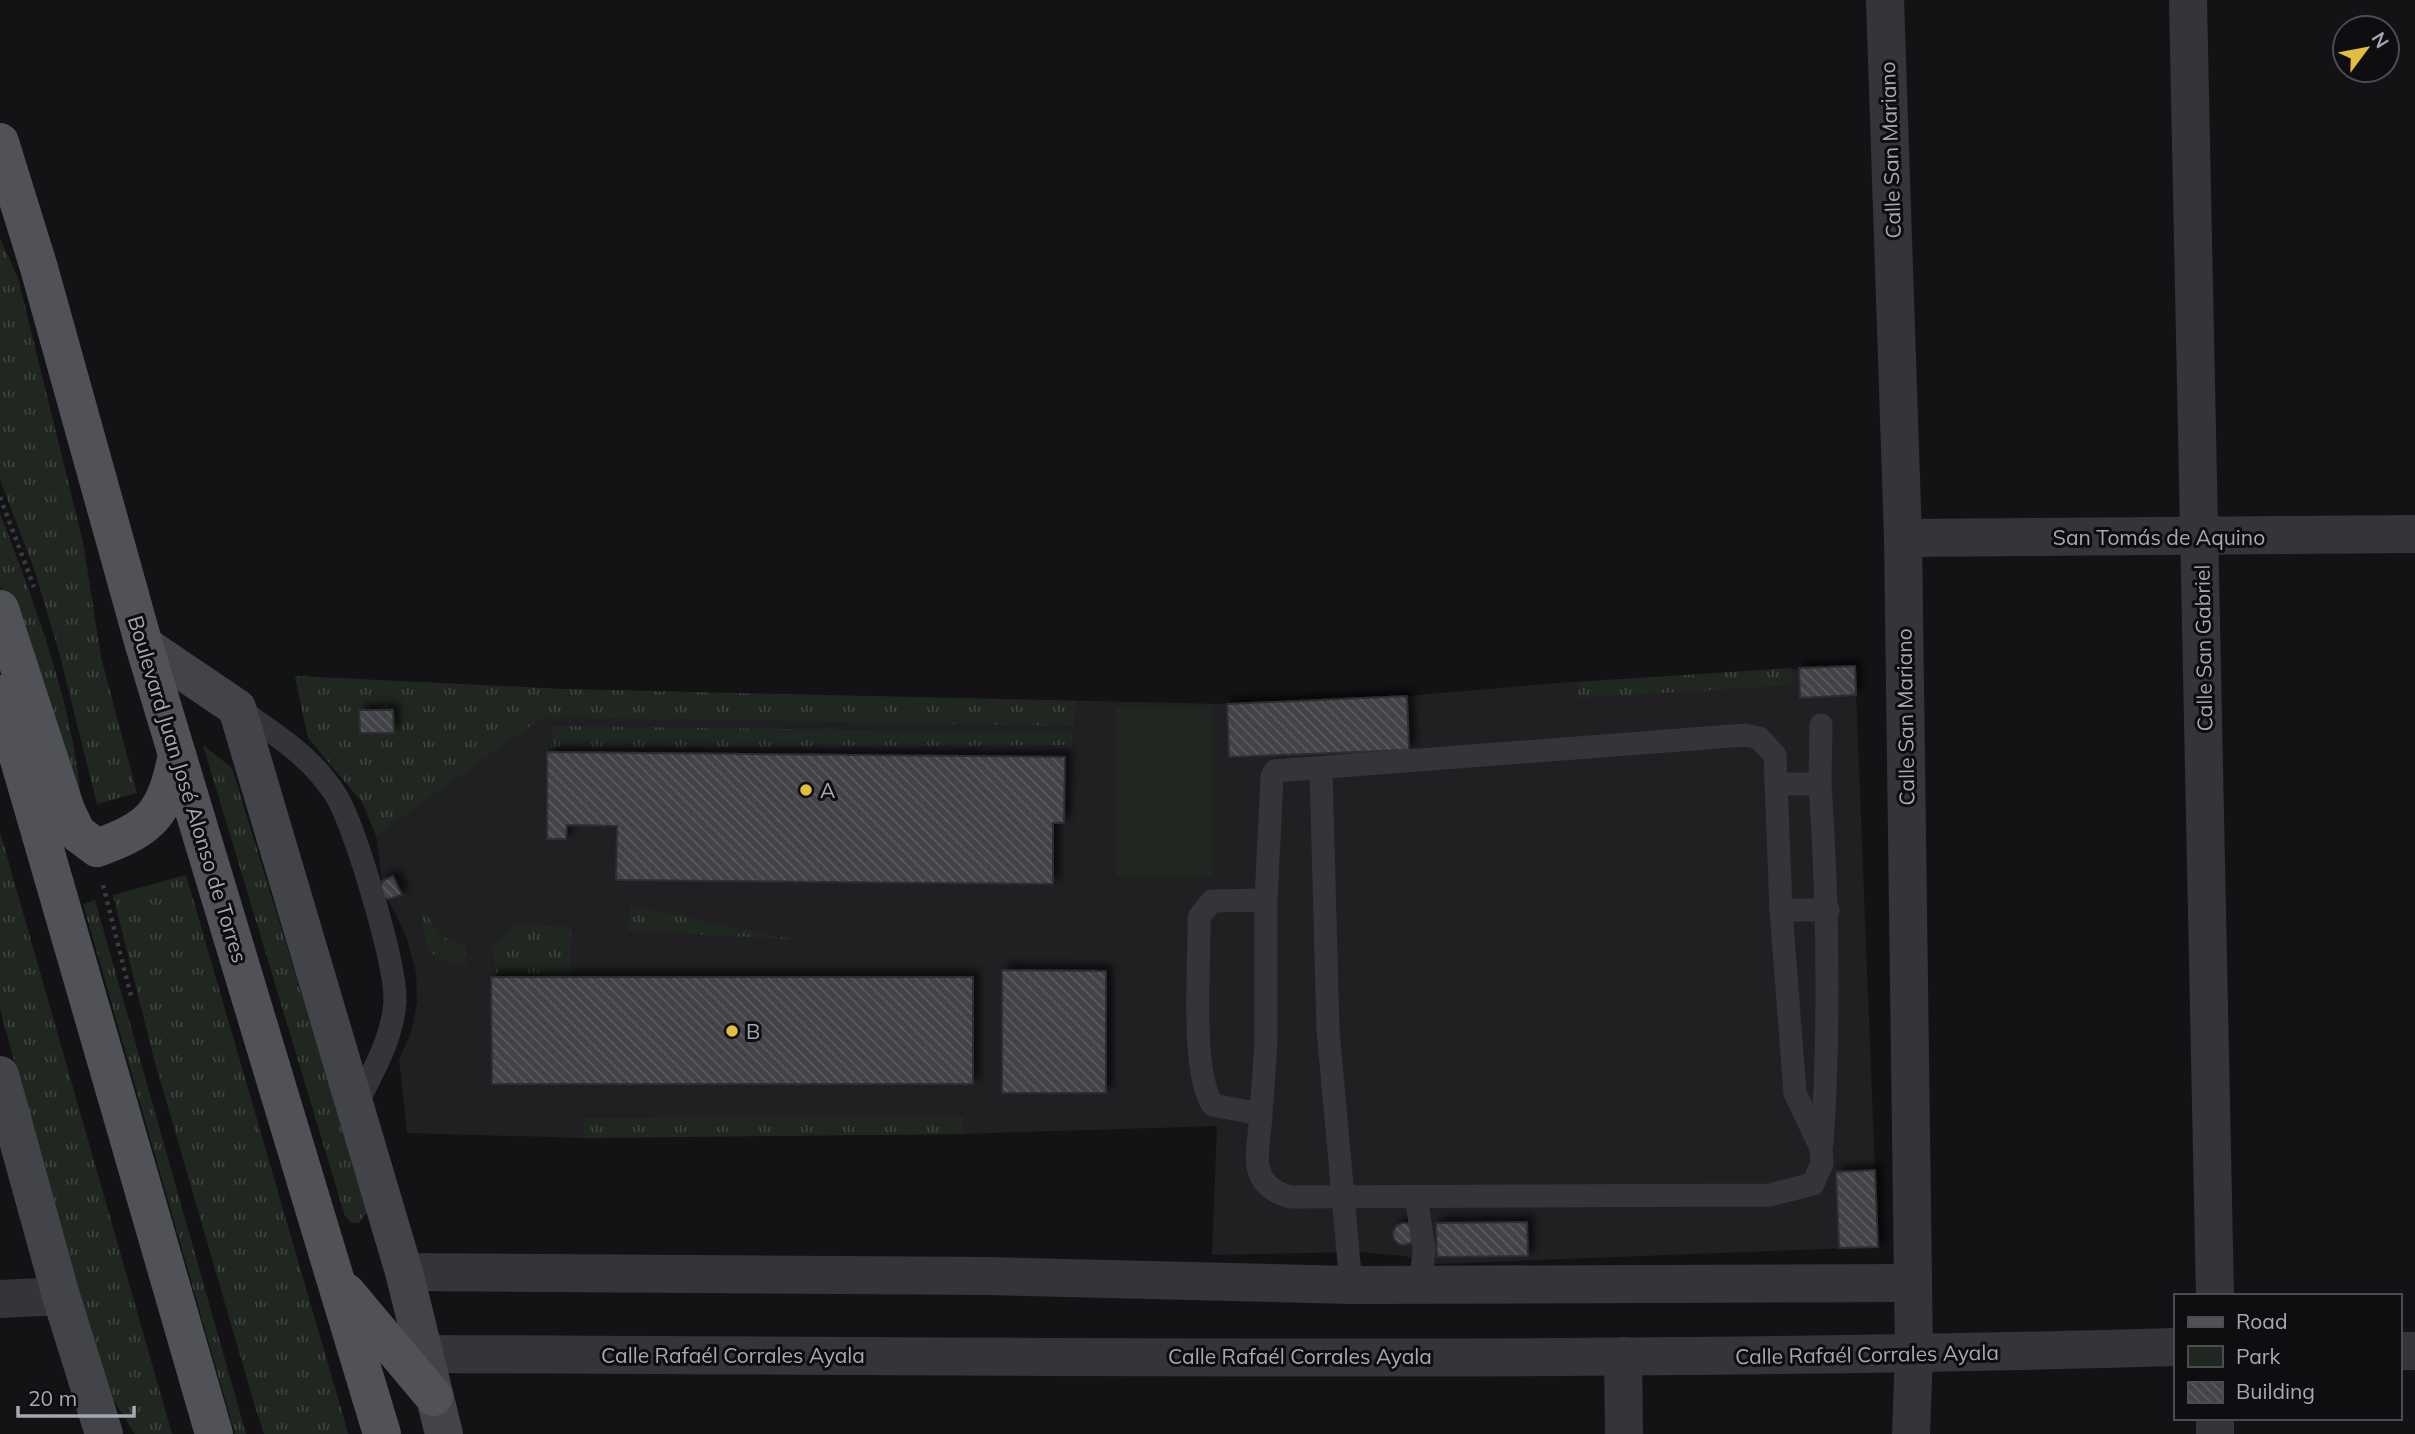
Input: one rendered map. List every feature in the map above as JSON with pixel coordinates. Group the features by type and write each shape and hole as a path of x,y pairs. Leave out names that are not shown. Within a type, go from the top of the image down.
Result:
{"main road":[{"name":"Boulevard Juan José Alonso de Torres","path":"0,142 39,268 144,645 382,1434"},
{"path":"0,174 39,268"},
{"path":"0,608 66,810 77,833 97,848 143,828 164,803 177,755"},
{"path":"0,694 214,1434"},
{"path":"336,1280 435,1397"}],"street":[{"name":"Calle San Mariano","path":"1885,0 1903,538 1914,1355 1911,1434"},
{"name":"Calle San Gabriel","path":"2188,0 2215,1294"},
{"name":"San Tomás de Aquino","path":"1903,538 2201,538 2415,534"},
{"path":"144,645 237,708 404,1272 444,1434"},
{"path":"0,1075 61,1296 104,1434"},
{"path":"404,1272 988,1276 1351,1285 1911,1283"},
{"path":"0,1298 61,1296"},
{"name":"Calle Rafaél Corrales Ayala","path":"424,1354 1914,1355 2174,1347"},
{"path":"1623,1356 1624,1434"}],"lane":[{"path":"237,708 291,747 319,773 337,797 350,828 377,915 393,970 395,1002 389,1032 356,1105"},
{"path":"1821,725 1820,784 1828,910 1825,1093 1822,1163 1813,1184 1770,1195 1290,1197 1273,1192 1262,1183 1258,1170 1266,1043 1266,900 1272,777 1275,771 1321,770 1745,735 1759,738 1775,755 1781,910 1795,1093 1821,1148"},
{"path":"1321,770 1328,1030 1351,1285"},
{"path":"1778,784 1820,784"},
{"path":"1261,1114 1213,1105 1205,1094 1200,1058 1199,917 1212,901 1266,900"},
{"path":"1781,910 1828,910"},
{"path":"1790,1010 1826,1007"},
{"path":"1795,1093 1825,1093"},
{"path":"1416,1196 1424,1249 1421,1283"}],"shaded area":[{"path":"1855,666 1878,1247 1435,1264 1405,1256 1359,1252 1212,1255 1217,1126 961,1134 584,1138 407,1133 399,1059 411,1033 417,1002 416,973 406,936 388,899 379,896 382,881 376,835 362,802 308,738 295,676 563,689 1227,704 1406,696 1569,682"}],"green space":[{"path":"0,238 18,278 83,542 101,657 137,793 97,804 59,652 34,569 0,480"},
{"path":"0,513 38,615 60,688 76,759 80,793 59,763 0,585"},
{"path":"1792,668 1793,685 1579,698 1578,682"},
{"path":"295,676 563,689 1076,701 1074,726 543,717 376,835 362,802 308,738"},
{"path":"1212,706 1213,876 1116,876 1115,707"},
{"path":"552,726 1072,733 1072,745 551,748"},
{"path":"203,745 232,768 368,1210 359,1223 351,1223 345,1216"},
{"path":"0,832 172,1434 135,1434 102,1382 0,1009"},
{"path":"186,875 348,1434 264,1434 154,1059 113,895"},
{"path":"95,900 246,1434 235,1434 83,904"},
{"path":"419,906 443,936 456,943 465,944 466,965 451,963 433,954 426,940"},
{"path":"630,906 791,939 628,931"},
{"path":"512,924 571,927 570,975 496,973 492,945 501,939"},
{"path":"964,1117 961,1134 584,1138 584,1118"}],"building":[{"path":"1855,666 1856,695 1800,698 1799,668"},
{"path":"1407,696 1409,750 1229,757 1227,704"},
{"path":"359,710 393,710 394,733 360,733"},
{"name":"A","path":"547,752 1065,757 1064,823 1053,823 1053,884 616,880 617,826 567,825 566,839 547,839"},
{"path":"393,876 402,895 388,899 379,896 382,881"},
{"path":"1002,970 1106,971 1106,1093 1002,1093"},
{"name":"B","path":"491,977 973,977 973,1084 492,1084"},
{"path":"1875,1170 1878,1247 1839,1248 1836,1172"},
{"path":"1527,1222 1528,1256 1437,1257 1436,1223"},
{"path":"1404,1223 1412,1226 1415,1234 1412,1242 1404,1245 1396,1242 1393,1234 1396,1226"}],"place":[{"name":"A","path":"806,790"},
{"name":"B","path":"732,1031"}]}
